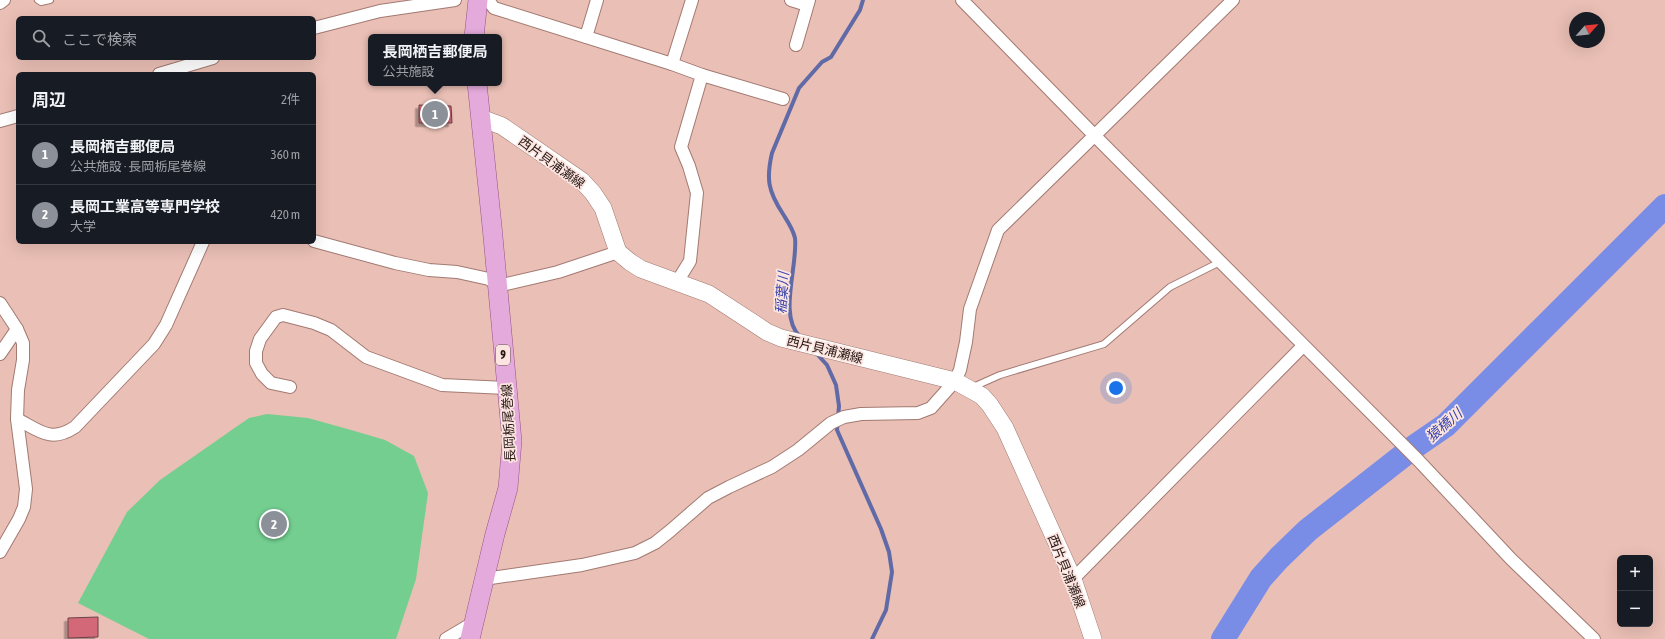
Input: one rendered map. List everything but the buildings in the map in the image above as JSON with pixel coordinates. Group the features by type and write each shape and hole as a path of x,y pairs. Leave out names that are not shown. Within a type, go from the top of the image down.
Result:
{"main road":[{"path":"474,34 478,0"},
{"name":"長岡栃尾巻線","path":"472,631 508,488 512,441 477,86"},
{"name":"西片貝浦瀬線","path":"481,118 502,126 582,181 594,193 603,208 618,252 641,269 709,294 767,332 781,338 962,385 982,396 1006,428 1073,579 1093,639"}],"street":[{"path":"0,3 4,0"},
{"path":"316,27 380,11 455,0"},
{"path":"488,0 494,8 672,64 702,75 783,99"},
{"path":"586,37 597,0"},
{"path":"672,64 692,0"},
{"path":"791,0 808,2 796,45"},
{"path":"962,0 1303,346 1419,461 1511,559 1594,639"},
{"path":"484,579 582,565 635,553 655,543 708,498 772,467 798,450 831,423 844,417 861,414 918,413 925,411 962,385 960,370 966,342 970,309 998,230 1233,0"},
{"path":"166,72 206,60"},
{"path":"677,282 690,261 697,193 689,166 681,147 702,75"},
{"path":"0,121 16,117"},
{"path":"316,242 395,263 429,270 457,272 489,279 498,286 558,272 618,252"},
{"path":"17,419 48,435 60,436 75,427 154,344 166,325 203,244"},
{"path":"0,303 17,329 23,343 23,360 18,390 17,419 26,490 21,513 13,532 0,552"},
{"path":"290,387 271,383 262,374 256,362 256,351 260,339 276,317 283,315 314,323 331,330 366,358 442,385 506,388"},
{"path":"0,354 17,329"},
{"path":"1073,579 1303,346"},
{"path":"446,639 472,631"}],"lane":[{"path":"38,0 41,2 50,0"},
{"path":"962,385 1104,344 1170,287 1220,262"}],"green space":[{"path":"267,414 308,418 351,430 385,440 414,456 428,493 416,579 396,639 149,639 78,603 127,512 160,480 249,418"}],"waterway":[{"name":"稲葉川","path":"800,337 794,328 790,316 790,290 794,263 795,238 792,229 771,191 769,178 770,162 772,153 799,88 822,62 831,57 860,10 863,0"},
{"name":"猿橋川","path":"1223,639 1261,578 1279,558 1308,530 1414,447 1446,425 1665,206"},
{"name":"稲葉川","path":"816,353 827,365 836,385 839,406 837,430 881,529 889,552 892,572 886,610 872,639"}],"place":[{"name":"長岡栖吉郵便局","path":"435,114"},
{"name":"長岡工業高等専門学校","path":"274,524"}]}
